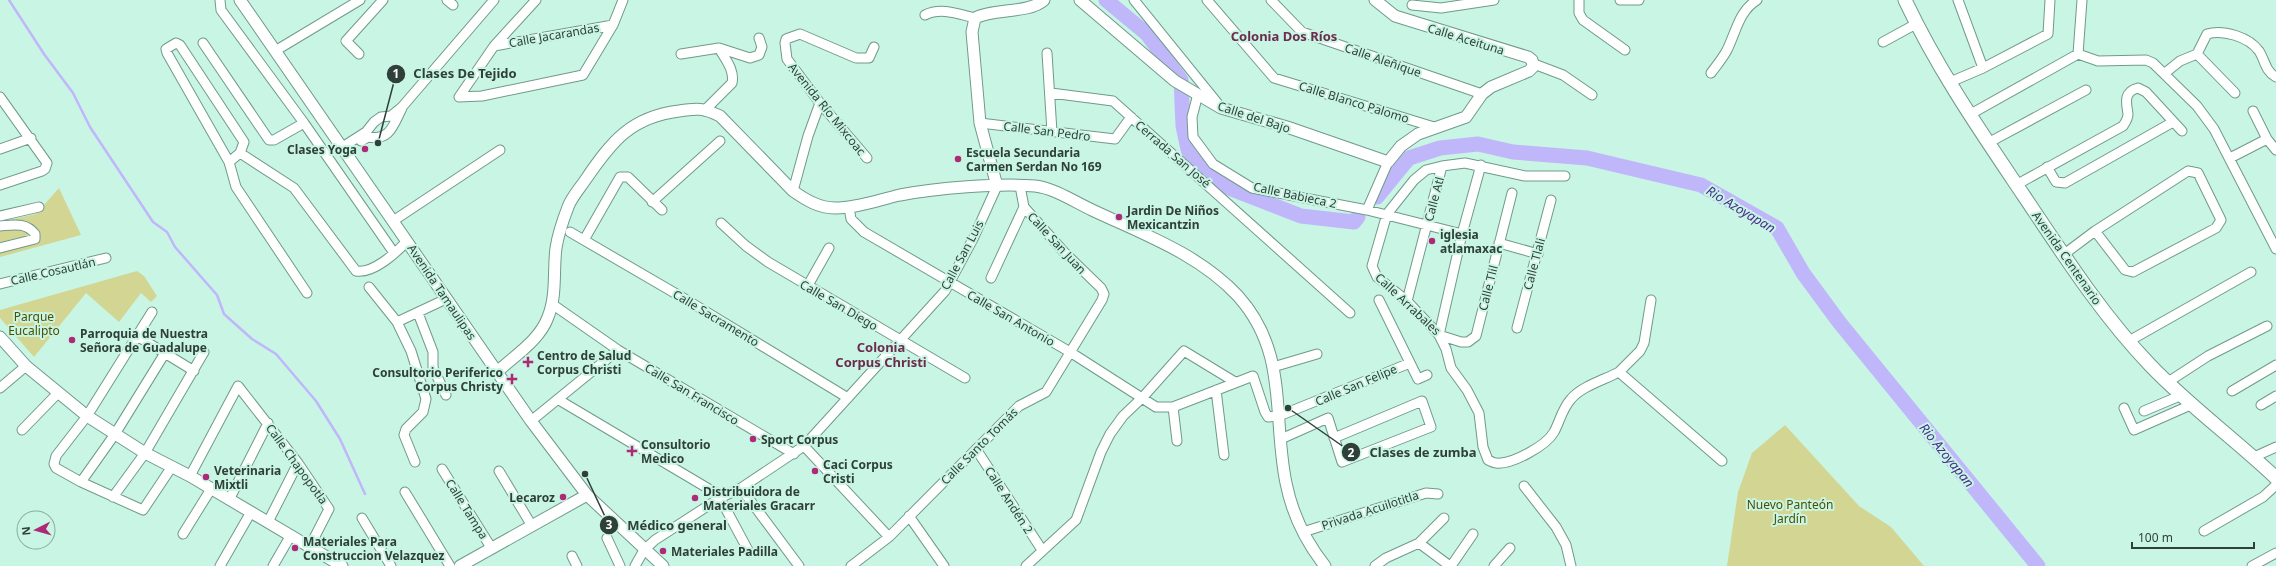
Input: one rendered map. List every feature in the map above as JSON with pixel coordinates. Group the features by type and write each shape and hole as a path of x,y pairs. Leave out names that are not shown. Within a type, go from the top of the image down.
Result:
{"main road":[{"name":"Avenida Centenario","path":"1905,0 1916,24 1948,82 1988,144 2063,255 2129,341 2168,382 2276,478"}],"street":[{"path":"220,0 221,10 304,123 394,253"},
{"name":"Avenida Tamaulipas","path":"240,0 531,422 587,495 644,550 663,566"},
{"path":"275,51 360,0"},
{"path":"359,54 346,41 383,0"},
{"path":"343,150 367,134 374,122 381,117 388,117 402,107 494,0"},
{"path":"536,0 494,46 459,98 482,96 583,75 613,25 623,0"},
{"path":"925,15 934,11 945,11 975,18 982,14 1028,7 1044,0"},
{"name":"Calle del Bajo","path":"1080,0 1175,81 1221,108 1287,127 1388,162"},
{"path":"1134,0 1221,108"},
{"name":"Calle Blanco Palomo","path":"1207,0 1274,78 1434,127"},
{"name":"Calle Aleñique","path":"1271,0 1302,32 1482,94"},
{"name":"Calle Aceituna","path":"1375,0 1394,16 1528,57 1534,64"},
{"path":"1412,5 1441,8 1454,4 1494,0"},
{"path":"1579,0 1579,13 1583,20 1625,50"},
{"path":"1620,0 1639,0"},
{"path":"1711,73 1726,51 1742,13 1749,5 1757,0"},
{"path":"1958,0 1982,68"},
{"path":"1948,82 1982,68 2048,34 2050,0"},
{"path":"2078,54 2082,0"},
{"path":"975,18 973,39 980,123 997,186"},
{"path":"1883,42 1916,24"},
{"name":"Calle Jacarandas","path":"494,46 613,25"},
{"path":"2165,73 2180,61 2197,54 2202,40 2207,34 2214,32 2234,35 2254,45 2266,68 2276,77"},
{"name":"Avenida Río Mixcoac","path":"867,158 820,103 787,59 785,52 786,39 800,34 856,58 869,58 874,47"},
{"path":"681,54 718,48 750,58 759,54 762,47 759,38"},
{"path":"229,162 240,153 244,142 180,45 176,43 170,45 166,49 167,53 229,162 236,187 308,293"},
{"path":"203,43 269,140 274,140 304,123"},
{"path":"706,109 732,83 732,72 718,48"},
{"path":"1047,53 1051,93 1052,132"},
{"path":"1969,115 2078,54 2098,61 2146,60 2153,63 2165,73 2197,106 2214,129 2276,249"},
{"path":"2197,54 2235,93"},
{"path":"1367,210 1388,162 1401,146 1418,134 1434,127 1454,123 1466,117 1482,94 1490,87 1529,71 1534,64 1563,75 1592,95"},
{"path":"2016,185 2123,126 2128,114 2125,106 2126,100 2133,90 2138,88 2146,92 2182,131"},
{"path":"1988,144 2086,90"},
{"name":"Calle Babieca 2","path":"1195,92 1192,117 1193,137 1213,164 1252,188 1387,214"},
{"name":"Cerrada San José","path":"1051,93 1113,101 1350,313"},
{"path":"0,185 42,171 47,166 47,160 2,103"},
{"path":"793,191 808,136 820,103"},
{"path":"367,134 376,138 384,137 393,128 402,107"},
{"path":"497,372 542,329 552,304 557,242 568,205 601,158 622,134 639,121 663,113 706,109 720,116 793,191 820,206 834,208 849,207 935,190 997,186 1036,186 1070,200 1183,253 1220,278 1255,317 1264,333 1273,367 1286,482 1292,505 1313,552 1325,566"},
{"path":"2253,111 2267,139 2276,150"},
{"path":"388,117 393,128"},
{"name":"Calle San Pedro","path":"980,123 1115,139 1131,117"},
{"path":"2048,168 2056,182 2065,183 2173,122"},
{"path":"0,149 31,138"},
{"path":"2230,158 2267,139"},
{"path":"652,202 720,141"},
{"path":"393,221 500,150"},
{"path":"240,153 294,188 356,271 367,271 394,253 407,241"},
{"name":"Calle Arrabales","path":"1476,336 1468,342 1461,342 1439,335 1407,301 1377,278 1373,272 1374,260 1387,214 1414,180 1426,170 1442,166 1465,163 1481,165 1525,176 1566,176"},
{"path":"1481,165 1462,234 1439,335 1446,348 1451,368 1467,390 1479,413 1483,447 1488,460 1496,463 1514,460 1535,450 1554,433 1560,416 1571,399 1580,392 1619,372 1640,351 1644,343 1651,300"},
{"name":"Calle Atl","path":"1407,301 1442,166"},
{"path":"2063,255 2095,231 2188,171 2198,173 2221,220 2216,228 2133,272 2125,270 2095,231"},
{"path":"584,240 620,177 628,177 652,202 662,210"},
{"name":"Calle San Luis","path":"644,550 655,540 720,498 741,488 804,446 902,341 945,291 973,239 997,186"},
{"name":"Calle San Juan","path":"1020,186 1024,207 1064,252 1101,288 1104,294"},
{"name":"Calle Tlil","path":"1476,336 1512,192"},
{"name":"Calle Tlali","path":"1517,328 1538,254 1551,200"},
{"path":"0,216 39,207"},
{"name":"Calle San Antonio","path":"849,207 851,219 864,232 1070,352 1143,397 1156,407 1173,407"},
{"path":"991,278 1024,207"},
{"path":"1387,214 1462,234"},
{"name":"Calle San Diego","path":"721,223 746,246 768,262 808,287 965,378"},
{"path":"0,226 22,225 31,229 35,234 35,239 0,248"},
{"name":"Calle Sacramento","path":"570,232 685,298 848,398"},
{"path":"1499,244 1538,254"},
{"path":"808,287 828,248"},
{"name":"Calle Cosautlán","path":"0,284 106,258"},
{"path":"2129,341 2251,272"},
{"path":"368,287 397,322 411,351 426,399 423,412 406,429 404,435 415,462"},
{"name":"Calle Santo Tomás","path":"851,566 889,537 1019,406 1046,392 1104,294"},
{"path":"397,322 446,299"},
{"path":"1380,300 1418,379 1427,375"},
{"name":"Calle San Francisco","path":"552,304 618,350 794,454"},
{"path":"152,312 87,416 56,456 54,464 56,468 82,482 143,510 171,468"},
{"path":"418,313 433,352 435,374 446,395"},
{"path":"2168,382 2208,356 2267,326"},
{"path":"137,336 194,371"},
{"path":"1,341 26,366 87,416 145,453 171,468 190,476 310,546 327,562 342,566"},
{"path":"531,422 618,350"},
{"path":"1026,566 1076,520 1101,452 1110,434 1123,416 1143,397 1184,351 1235,382"},
{"path":"113,497 145,453 204,352"},
{"path":"82,482 115,434 165,353"},
{"path":"1273,367 1317,354"},
{"name":"Calle San Felipe","path":"1279,416 1410,363"},
{"path":"2232,391 2276,365"},
{"path":"0,388 26,366"},
{"path":"1619,372 1722,461"},
{"path":"1177,441 1173,407 1253,376 1265,412 1268,416 1279,416"},
{"name":"Calle Chapopotla","path":"190,476 238,386 298,463 329,509 310,546"},
{"path":"1216,390 1224,455"},
{"path":"22,430 58,393"},
{"path":"2144,411 2182,395"},
{"path":"2261,405 2276,396"},
{"path":"559,400 714,492 720,498 749,552"},
{"path":"1281,440 1328,418 1334,438 1342,462 1431,427 1422,401 1334,438"},
{"path":"2124,408 2134,430 2193,404"},
{"path":"229,500 268,424"},
{"path":"804,446 889,537"},
{"path":"2254,457 2276,447"},
{"name":"Calle Andén 2","path":"976,449 1042,550"},
{"path":"268,522 298,463"},
{"name":"Calle Tampa","path":"442,469 492,549"},
{"path":"500,471 532,526"},
{"path":"2204,531 2264,497 2276,485"},
{"path":"1524,486 1556,528 1566,545 1571,566"},
{"path":"741,488 799,566"},
{"path":"183,534 211,489"},
{"path":"405,492 450,566"},
{"name":"Privada Acuilotitla","path":"1303,532 1426,492 1438,494"},
{"path":"460,566 587,495"},
{"path":"220,566 251,512"},
{"path":"909,516 944,566"},
{"path":"362,518 391,566"},
{"path":"1375,566 1386,558 1419,543 1444,518"},
{"path":"1419,543 1450,566 1473,534"},
{"path":"273,566 291,535"},
{"path":"607,538 620,566"},
{"path":"1494,566 1510,548"},
{"path":"635,566 644,550"},
{"path":"2252,566 2276,553"},
{"path":"572,556 577,566"}],"green space":[{"path":"59,188 81,235 0,257 0,222 36,214"},
{"name":"Parque Eucalipto","path":"137,271 144,276 157,296 151,302 141,293 119,322 86,293 34,357 0,318 0,310"},
{"name":"Nuevo Panteón Jardín","path":"1785,425 1859,506 1891,527 1924,566 1727,566 1738,492 1752,453"}],"waterway":[{"path":"9,0 44,54 73,93 90,127 153,222 167,232 175,247 217,295 224,314 252,339 276,354 316,401 340,439 365,494"},
{"name":"Rio Azoyapan","path":"1106,0 1147,34 1181,80 1183,126 1189,154 1229,188 1301,216 1354,222 1358,217"},
{"name":"Rio Azoyapan","path":"1377,197 1409,158 1440,148 1478,144 1513,152 1587,158 1701,185 1777,228 1803,273 1839,322 2038,566"}],"place":[{"name":"Clases De Tejido","path":"378,143"},
{"name":"Clases Yoga","path":"365,149"},
{"name":"Escuela Secundaria Carmen Serdan No 169","path":"958,159"},
{"name":"Jardin De Niños Mexicantzin","path":"1119,217"},
{"name":"iglesia atlamaxac","path":"1432,241"},
{"name":"Parroquia de Nuestra Señora de Guadalupe","path":"72,340"},
{"name":"Centro de Salud Corpus Christi","path":"528,362"},
{"name":"Consultorio Periferico Corpus Christy","path":"512,379"},
{"name":"Clases de zumba","path":"1288,408"},
{"name":"Sport Corpus","path":"753,439"},
{"name":"Consultorio Medico","path":"632,451"},
{"name":"Caci Corpus Cristi","path":"815,471"},
{"name":"Médico general","path":"585,474"},
{"name":"Veterinaria Mixtli","path":"206,477"},
{"name":"Lecaroz","path":"563,497"},
{"name":"Distribuidora de Materiales Gracarr","path":"695,498"},
{"name":"Materiales Para Construccion Velazquez","path":"295,548"},
{"name":"Materiales Padilla","path":"663,551"}],"district":[{"name":"Colonia Dos Ríos","path":"1284,36"},
{"name":"Colonia Corpus Christi","path":"881,354"}]}
